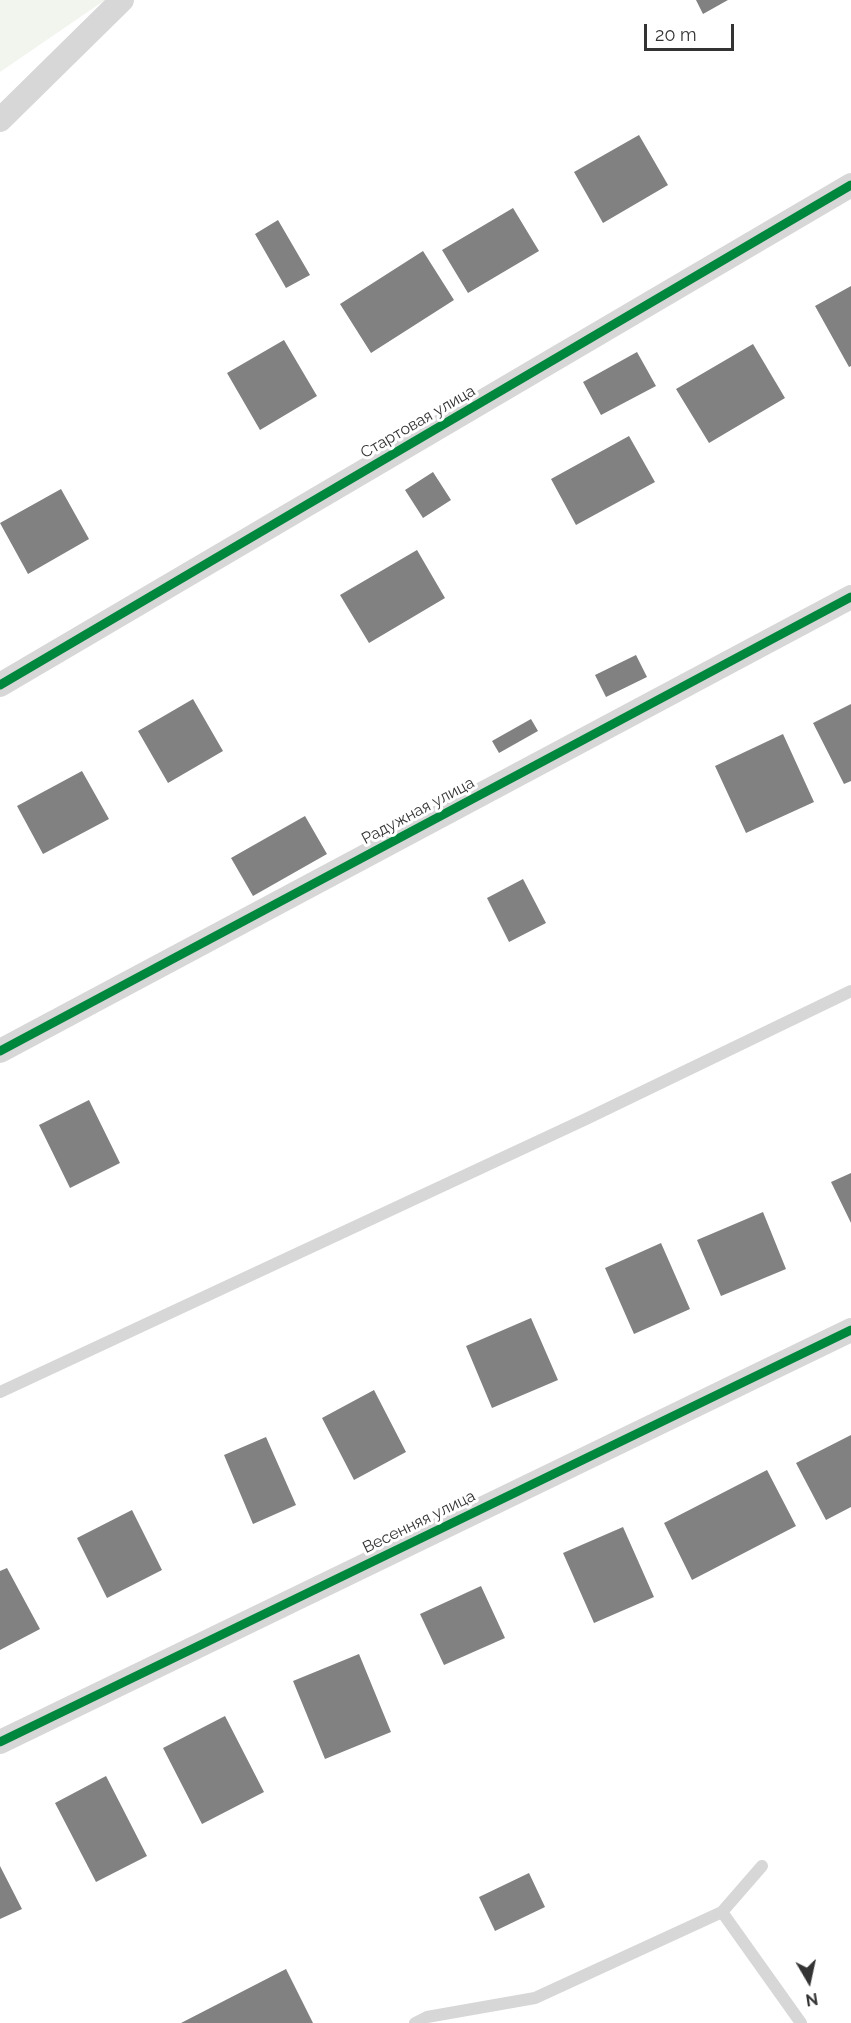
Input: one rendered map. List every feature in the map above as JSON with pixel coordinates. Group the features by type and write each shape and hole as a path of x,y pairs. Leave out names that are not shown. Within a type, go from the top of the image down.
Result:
{"street":[{"path":"0,120 122,0"},
{"name":"Стартовая улица","path":"0,685 851,185"},
{"name":"Радужная улица","path":"0,1051 851,597"},
{"name":"Весенняя улица","path":"0,1742 851,1330"}],"lane":[{"path":"0,1392 564,1129 851,991"},
{"path":"415,2023 535,1998 722,1912 762,1866"},
{"path":"722,1912 801,2023"}],"shaded area":[{"path":"0,0 105,0 0,72"}],"building":[{"path":"696,0 728,0 703,14"},
{"path":"639,135 668,185 603,223 574,172"},
{"path":"513,208 539,251 468,293 442,250"},
{"path":"278,220 310,275 286,288 255,234"},
{"path":"423,251 454,300 371,353 340,304"},
{"path":"851,286 851,366 849,367 815,306"},
{"path":"284,340 317,396 260,430 227,373"},
{"path":"753,344 785,398 709,443 676,389"},
{"path":"637,352 656,386 601,415 583,382"},
{"path":"629,436 655,482 576,525 551,479"},
{"path":"433,472 451,500 423,518 405,490"},
{"path":"61,489 89,539 28,574 0,523"},
{"path":"417,550 445,598 369,643 340,595"},
{"path":"636,655 647,677 606,697 595,675"},
{"path":"193,699 223,751 168,783 138,731"},
{"path":"851,704 851,781 844,784 813,723"},
{"path":"531,719 538,731 499,753 492,741"},
{"path":"783,734 814,802 746,833 715,766"},
{"path":"82,771 109,819 43,854 17,806"},
{"path":"305,816 327,854 253,896 231,858"},
{"path":"523,879 546,923 509,942 487,898"},
{"path":"89,1100 120,1163 70,1188 39,1125"},
{"path":"851,1173 851,1223 831,1182"},
{"path":"763,1212 786,1269 721,1296 697,1240"},
{"path":"661,1243 690,1309 634,1334 605,1268"},
{"path":"531,1318 558,1380 492,1408 466,1346"},
{"path":"374,1390 406,1452 354,1480 322,1418"},
{"path":"851,1435 851,1507 826,1520 796,1463"},
{"path":"266,1437 296,1505 253,1524 224,1455"},
{"path":"767,1470 796,1526 692,1580 664,1523"},
{"path":"132,1510 162,1570 107,1598 77,1538"},
{"path":"623,1527 654,1597 594,1623 563,1553"},
{"path":"7,1568 40,1629 0,1650 0,1571"},
{"path":"481,1586 505,1638 444,1665 420,1614"},
{"path":"359,1654 391,1732 325,1759 293,1681"},
{"path":"225,1716 264,1792 202,1824 163,1748"},
{"path":"106,1776 147,1856 96,1882 55,1803"},
{"path":"0,1866 22,1909 0,1919"},
{"path":"529,1873 545,1907 495,1931 479,1897"},
{"path":"286,1969 313,2023 181,2023"}],"cycle path":[{"path":"0,685 851,185"},
{"path":"0,1051 851,597"},
{"path":"0,1742 851,1330"}]}
